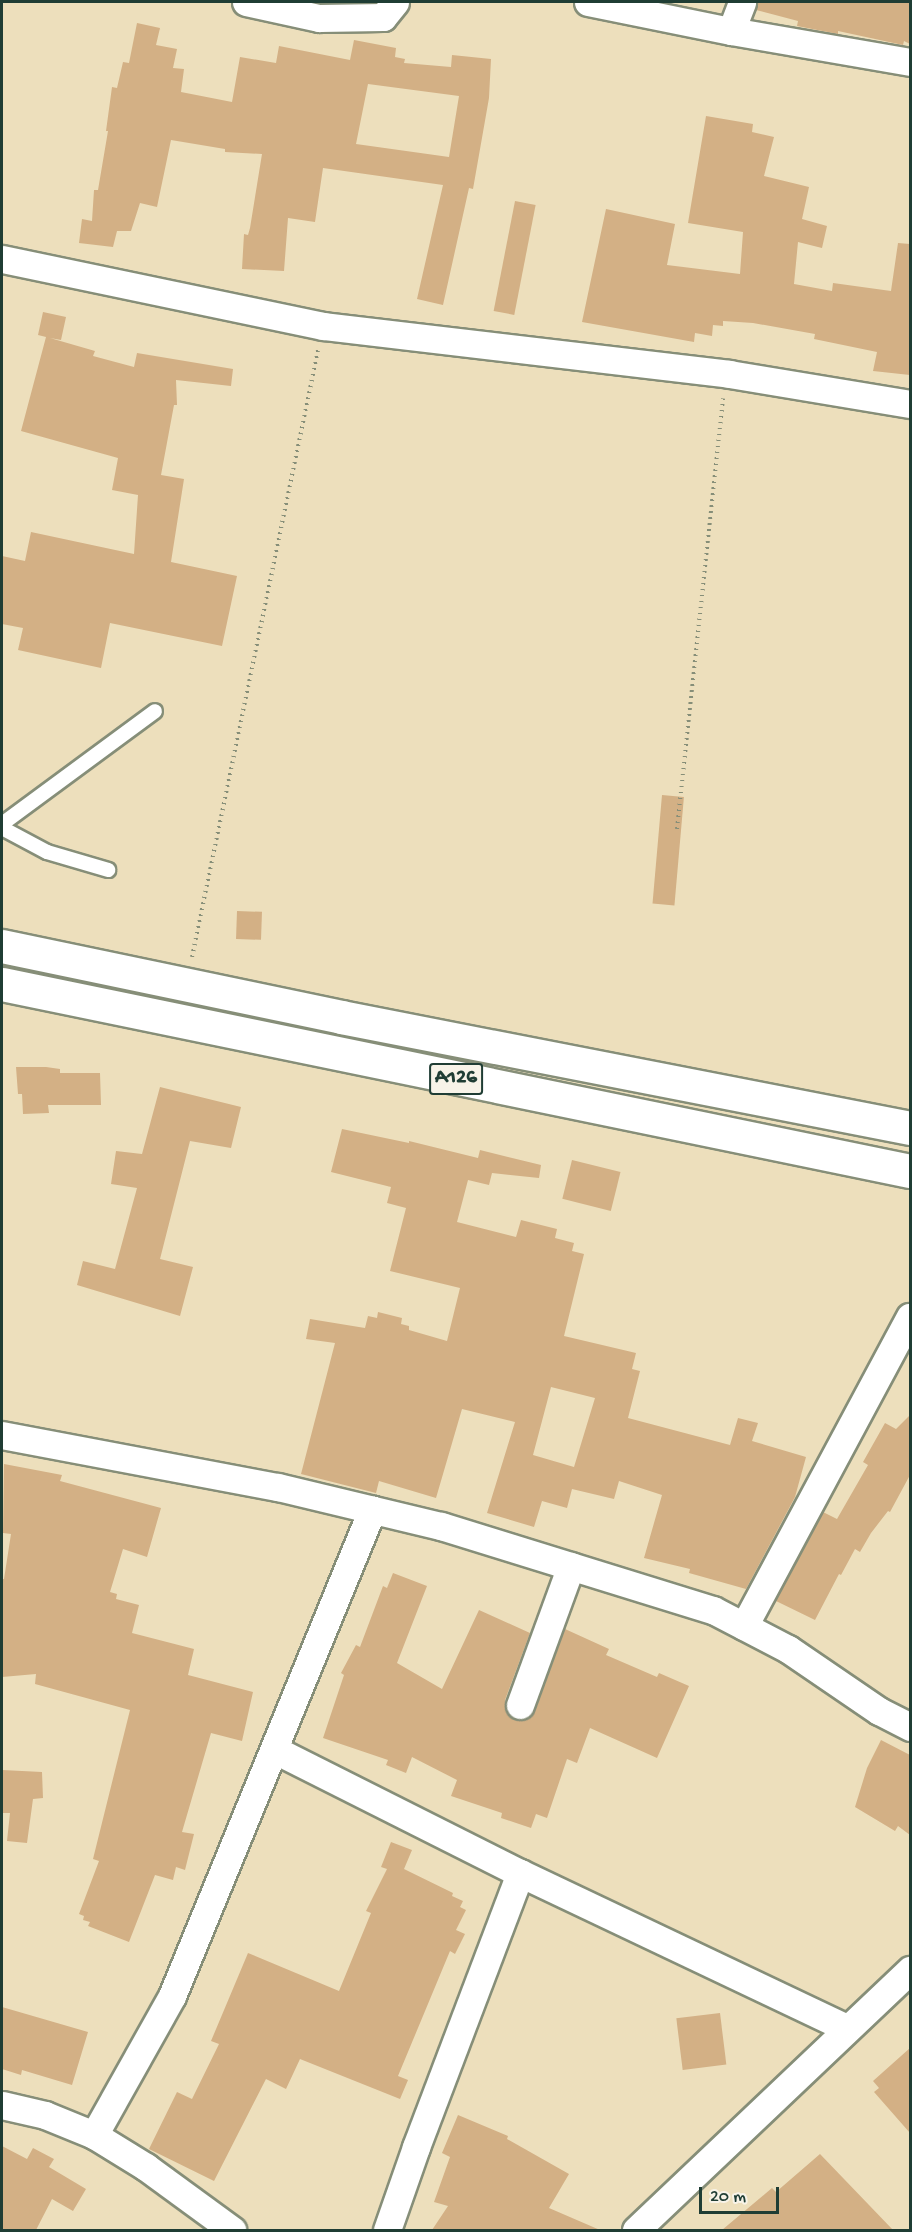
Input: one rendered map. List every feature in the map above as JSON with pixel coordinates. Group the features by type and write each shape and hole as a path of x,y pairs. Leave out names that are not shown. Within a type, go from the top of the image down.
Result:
{"highway":[{"name":"A126","path":"2,946 910,1128"},
{"name":"A126","path":"2,984 910,1171"}],"street":[{"path":"246,2 319,18 383,17 395,2"},
{"path":"588,2 731,31 910,62"},
{"path":"731,31 742,2"},
{"path":"2,259 323,326 729,374 910,404"},
{"path":"744,1626 910,1317"},
{"path":"2,1434 278,1488 441,1526 713,1611 788,1649 879,1710 910,1727"},
{"path":"94,2135 172,1996 372,1510"},
{"path":"520,1705 571,1566"},
{"path":"275,1750 520,1873 847,2028"},
{"path":"387,2230 416,2147 520,1873"},
{"path":"636,2230 910,1970"},
{"path":"2,2105 45,2115 94,2135 146,2167 232,2230"}],"lane":[{"path":"108,870 47,852 2,826 155,711"}],"path":[{"path":"186,984 323,326"},
{"path":"677,830 720,410 729,374"}],"building":[{"path":"757,2 910,2 910,44 904,41 903,45 838,31 838,34 797,26 798,21 756,10"},
{"path":"137,23 160,28 156,45 177,49 173,68 184,69 181,92 232,102 240,57 276,63 279,46 350,60 354,40 396,48 395,57 405,59 404,63 451,67 452,55 491,59 489,98 473,189 469,188 443,305 417,299 443,185 323,168 315,222 288,218 284,271 242,269 244,234 248,235 250,228 262,154 225,152 225,149 171,140 157,207 140,203 131,231 117,231 113,247 79,243 82,219 92,221 94,190 98,190 108,131 106,131 112,87 117,88 123,62 129,63","holes":["368,84 459,96 449,157 356,144"]},
{"path":"706,116 753,124 752,132 774,137 764,176 809,187 802,219 827,226 822,248 798,242 794,284 832,291 833,283 891,291 898,243 910,244 910,375 873,371 877,352 814,339 815,334 753,323 723,321 723,326 713,325 712,336 695,333 694,342 582,322 606,209 675,224 667,265 740,274 743,232 688,223"},
{"path":"515,201 536,205 514,315 494,311"},
{"path":"43,312 66,317 61,340 50,338 95,351 93,356 134,367 137,353 233,369 231,386 176,380 177,405 174,405 161,475 184,479 171,562 237,576 222,646 110,623 101,668 18,650 23,628 2,624 2,556 25,561 31,532 134,554 138,495 112,490 118,458 21,431 46,337 38,335"},
{"path":"662,795 684,797 674,906 653,904"},
{"path":"237,911 262,912 261,940 236,939"},
{"path":"16,1067 46,1067 60,1069 60,1073 100,1073 101,1105 48,1105 49,1113 23,1114 22,1094 18,1094"},
{"path":"160,1087 241,1107 231,1148 190,1141 160,1259 193,1267 180,1316 77,1285 83,1261 115,1269 137,1188 111,1184 116,1151 142,1154"},
{"path":"342,1129 409,1143 409,1141 478,1158 480,1150 541,1165 539,1178 492,1173 489,1185 468,1180 457,1222 516,1237 521,1220 557,1229 555,1238 574,1243 572,1251 584,1254 564,1336 636,1353 632,1369 640,1371 628,1418 730,1445 738,1418 758,1423 752,1441 806,1457 795,1497 746,1589 689,1573 690,1569 644,1558 662,1495 619,1481 614,1499 572,1489 567,1508 542,1501 534,1527 487,1513 515,1422 462,1409 436,1498 379,1481 376,1493 301,1474 335,1343 306,1339 310,1319 365,1328 368,1316 377,1318 378,1312 402,1318 401,1324 409,1326 409,1330 447,1341 460,1288 390,1271 406,1208 387,1203 391,1187 331,1172","holes":["551,1387 595,1398 574,1467 533,1455"]},
{"path":"572,1160 621,1172 611,1211 562,1199"},
{"path":"910,1415 910,1475 890,1512 888,1511 871,1533 860,1552 855,1549 815,1620 776,1601 823,1512 837,1519 868,1465 863,1462 885,1423 896,1429"},
{"path":"4,1464 62,1475 60,1481 161,1508 147,1557 123,1549 110,1592 117,1594 116,1599 139,1605 132,1633 194,1649 188,1675 253,1692 242,1741 211,1733 182,1832 194,1834 185,1870 176,1867 173,1880 155,1875 129,1942 88,1926 90,1922 83,1920 84,1916 79,1914 99,1861 93,1859 130,1710 35,1684 36,1674 2,1677 2,1579 4,1579 11,1534 3,1533"},
{"path":"393,1573 427,1586 397,1663 442,1689 479,1610 530,1633 505,1700 505,1708 514,1720 523,1720 535,1711 565,1629 609,1649 606,1655 657,1677 659,1673 689,1686 657,1758 590,1728 577,1763 567,1759 547,1818 536,1814 531,1828 501,1818 502,1813 451,1796 457,1780 412,1757 406,1773 386,1765 388,1760 323,1738 344,1675 341,1673 356,1645 360,1647 383,1586 387,1588"},
{"path":"881,1740 910,1755 910,1835 898,1826 895,1831 855,1807 867,1768"},
{"path":"2,1770 42,1772 43,1798 33,1799 27,1843 7,1841 10,1813 2,1813"},
{"path":"391,1842 412,1850 404,1869 453,1893 452,1896 463,1901 460,1907 466,1910 456,1930 465,1934 455,1954 450,1951 398,2076 408,2080 400,2099 300,2059 286,2089 266,2079 214,2181 149,2149 177,2092 192,2099 219,2044 211,2041 248,1953 339,1991 371,1913 366,1911 387,1869 381,1867"},
{"path":"2,2007 88,2032 72,2085 22,2070 21,2075 2,2069"},
{"path":"720,2013 726,2065 683,2070 676,2018"},
{"path":"910,2048 910,2133 874,2092 879,2088 873,2081"},
{"path":"458,2115 508,2136 507,2139 569,2174 549,2208 600,2230 432,2230 448,2206 434,2202 450,2157 442,2153"},
{"path":"2,2146 27,2159 33,2148 54,2159 49,2167 86,2189 73,2211 52,2199 36,2230 2,2230"},
{"path":"820,2154 893,2230 722,2230 772,2188 776,2192"}]}
